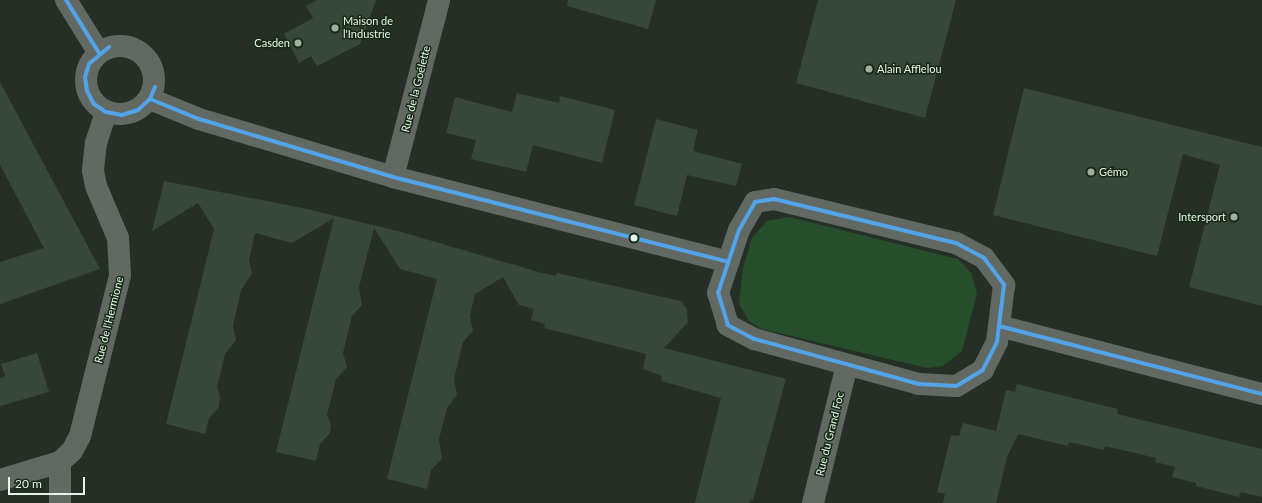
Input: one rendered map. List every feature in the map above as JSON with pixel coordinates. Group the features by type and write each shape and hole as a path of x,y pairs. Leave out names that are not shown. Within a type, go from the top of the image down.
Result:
{"street":[{"path":"66,0 99,53"},
{"name":"Rue de la Goélette","path":"393,177 439,0"},
{"path":"121,46 144,54 155,75 150,99 133,112 122,115 106,112 94,104 87,91 86,77 89,64 99,53 121,46"},
{"path":"150,99 199,119 393,177 728,262"},
{"name":"Rue de l'Hermione","path":"0,480 60,462 72,451 80,436 120,275 118,238 96,186 93,170 96,143 106,112"},
{"path":"774,199 956,243 984,258 1004,285 999,326 997,342 983,370 956,386 919,384 754,339 728,325 718,294 739,230 755,202 774,199"},
{"path":"999,326 1262,394"},
{"name":"Rue du Grand Foc","path":"813,503 848,364"},
{"path":"60,462 60,503"}],"green space":[{"path":"789,217 958,259 971,273 977,293 962,351 943,366 927,368 762,329 749,321 739,304 743,268 752,238 767,221"}],"building":[{"path":"317,0 376,0 360,44 317,66 311,56 299,63 284,34 313,18 306,6"},
{"path":"568,0 656,0 648,29 567,6"},
{"name":"Alain Afflelou","path":"818,0 956,0 925,118 796,83"},
{"path":"0,82 100,269 0,304 0,262 44,248 0,165"},
{"name":"Gémo","path":"1024,88 1262,147 1262,306 1189,287 1220,165 1183,154 1157,256 993,215"},
{"path":"517,93 559,103 560,96 615,110 602,163 533,145 526,172 471,159 476,140 446,133 455,97 512,112"},
{"path":"656,119 698,130 693,151 742,164 736,186 687,175 677,216 634,205"},
{"path":"164,181 302,208 398,231 542,273 556,276 557,273 681,301 687,309 688,322 664,348 786,379 753,500 750,499 749,503 695,503 721,398 661,381 662,376 643,369 646,354 544,328 545,324 531,320 534,309 519,305 503,277 475,294 470,316 473,331 463,342 454,379 457,395 447,408 439,439 442,459 431,470 427,489 387,479 437,279 400,269 374,228 359,287 362,305 352,316 343,353 347,367 336,379 327,415 331,424 330,433 320,444 316,461 276,452 334,218 292,243 255,233 249,260 252,274 241,290 233,326 236,340 225,354 217,387 220,396 219,407 209,418 205,434 166,424 214,229 198,203 152,231"},
{"path":"37,353 49,392 0,406 0,378 5,376 1,364"},
{"path":"1017,384 1118,409 1117,414 1262,449 1262,497 1241,492 1239,497 1196,486 1196,483 1172,477 1175,467 1155,462 1156,458 1105,446 1104,450 1069,442 1068,446 1018,434 1007,457 996,503 943,503 945,494 937,492 951,435 959,436 963,423 996,431 1006,390 1015,392"}],"transit line":[{"path":"66,0 99,53"},
{"path":"109,47 89,64 85,77 87,91 94,104 106,112 122,115 138,110 150,99 155,87"},
{"path":"150,99 199,119 393,177 728,262"},
{"path":"774,199 956,243 984,258 1004,285 997,342 983,370 956,386 919,384 754,339 728,325 718,293 739,230 755,202 774,199"},
{"path":"999,326 1262,394"}],"place":[{"name":"Maison de l'Industrie","path":"335,28"},
{"name":"Casden","path":"298,43"},
{"name":"Alain Afflelou","path":"869,69"},
{"name":"Gémo","path":"1091,172"},
{"name":"Intersport","path":"1234,217"}]}
